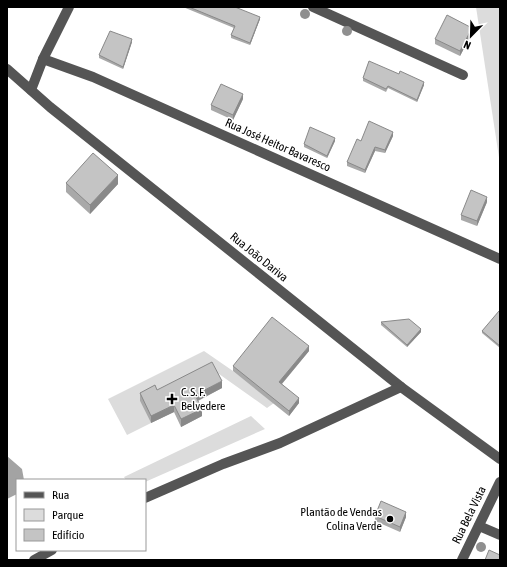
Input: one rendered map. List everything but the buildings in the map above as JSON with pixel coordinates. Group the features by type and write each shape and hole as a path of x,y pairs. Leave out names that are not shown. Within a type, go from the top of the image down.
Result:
{"street":[{"path":"31,90 43,59 69,7"},
{"path":"313,7 463,75"},
{"name":"Rua José Heitor Bavaresco","path":"43,59 100,80 500,259"},
{"name":"Rua João Dariva","path":"7,69 31,90 401,387 500,459"},
{"path":"146,498 223,464 280,442 401,387"},
{"name":"Rua Bela Vista","path":"462,560 500,482"},
{"path":"479,526 500,535"},
{"path":"34,560 50,551"}],"green space":[{"path":"476,7 500,7 500,164"},
{"path":"204,351 233,371 274,403 267,408 212,369 140,401 151,423 127,435 108,399"},
{"path":"251,416 265,429 146,482 146,479 125,479 124,477"}],"shaded area":[{"path":"7,456 22,469 24,479 16,479 16,494 7,499"}],"place":[{"name":"C. S. F. Belvedere","path":"172,399"},
{"name":"Plantão de Vendas Colina Verde","path":"390,519"}]}
